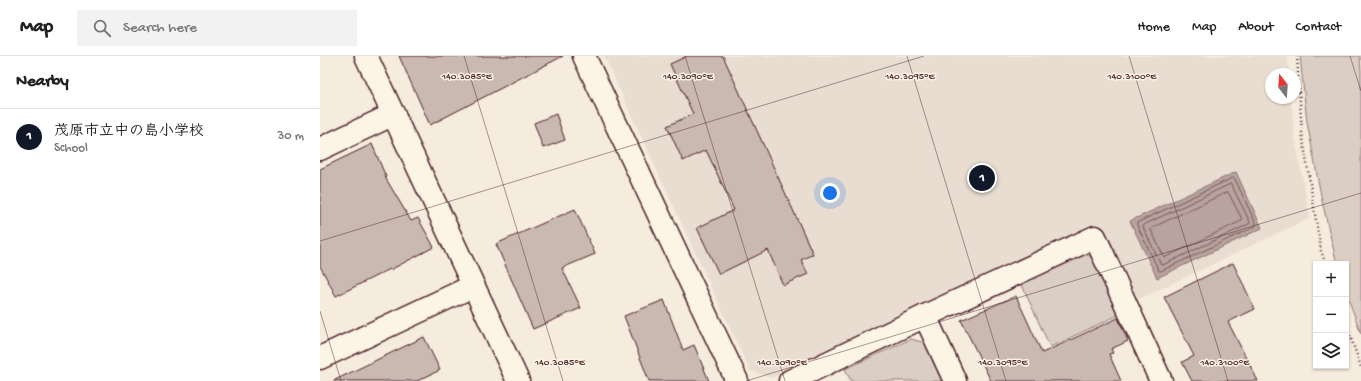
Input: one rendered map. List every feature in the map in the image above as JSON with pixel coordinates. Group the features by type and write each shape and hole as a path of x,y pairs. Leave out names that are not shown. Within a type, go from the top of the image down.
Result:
{"street":[{"path":"366,56 518,381"},
{"path":"584,56 737,381"},
{"path":"320,149 394,114"},
{"path":"790,381 1094,237 1161,381"},
{"path":"320,358 473,286"},
{"path":"925,316 955,381"}],"path":[{"path":"1297,56 1302,132 1321,251 1325,261"},
{"path":"1349,333 1361,367"}],"shaded area":[{"path":"604,56 1288,56 1289,68 1265,68 1265,104 1292,104 1295,138 1310,218 1135,301 1098,223 772,378 750,371"},
{"path":"1300,56 1360,56 1361,334 1349,300 1349,261 1336,261 1322,201 1307,122"},
{"path":"1085,254 1100,261 1123,313 1050,347 1021,283"},
{"path":"911,339 929,344 946,381 851,381 845,369"}],"water":[{"path":"1236,172 1262,228 1157,278 1130,221"}],"building":[{"path":"399,56 563,56 430,125"},
{"path":"687,56 723,56 813,254 801,260 808,274 783,285 768,250 719,274 697,228 734,210 706,150 683,161 667,126 693,114 670,64"},
{"path":"556,114 565,140 543,148 534,123"},
{"path":"372,144 385,177 411,221 418,218 434,247 336,296 320,266 320,169"},
{"path":"575,209 595,254 562,268 581,308 533,329 496,244"},
{"path":"1233,263 1255,309 1228,322 1258,381 1192,381 1182,362 1194,356 1164,297"},
{"path":"1016,296 1042,353 1118,318 1128,341 1111,349 1113,353 1109,354 1121,381 991,381 961,320"},
{"path":"664,300 683,350 694,345 709,381 649,381 624,316"},
{"path":"424,337 440,370 417,381 333,381"}],"place":[{"name":"茂原市立中の島小学校","path":"982,178"}]}
